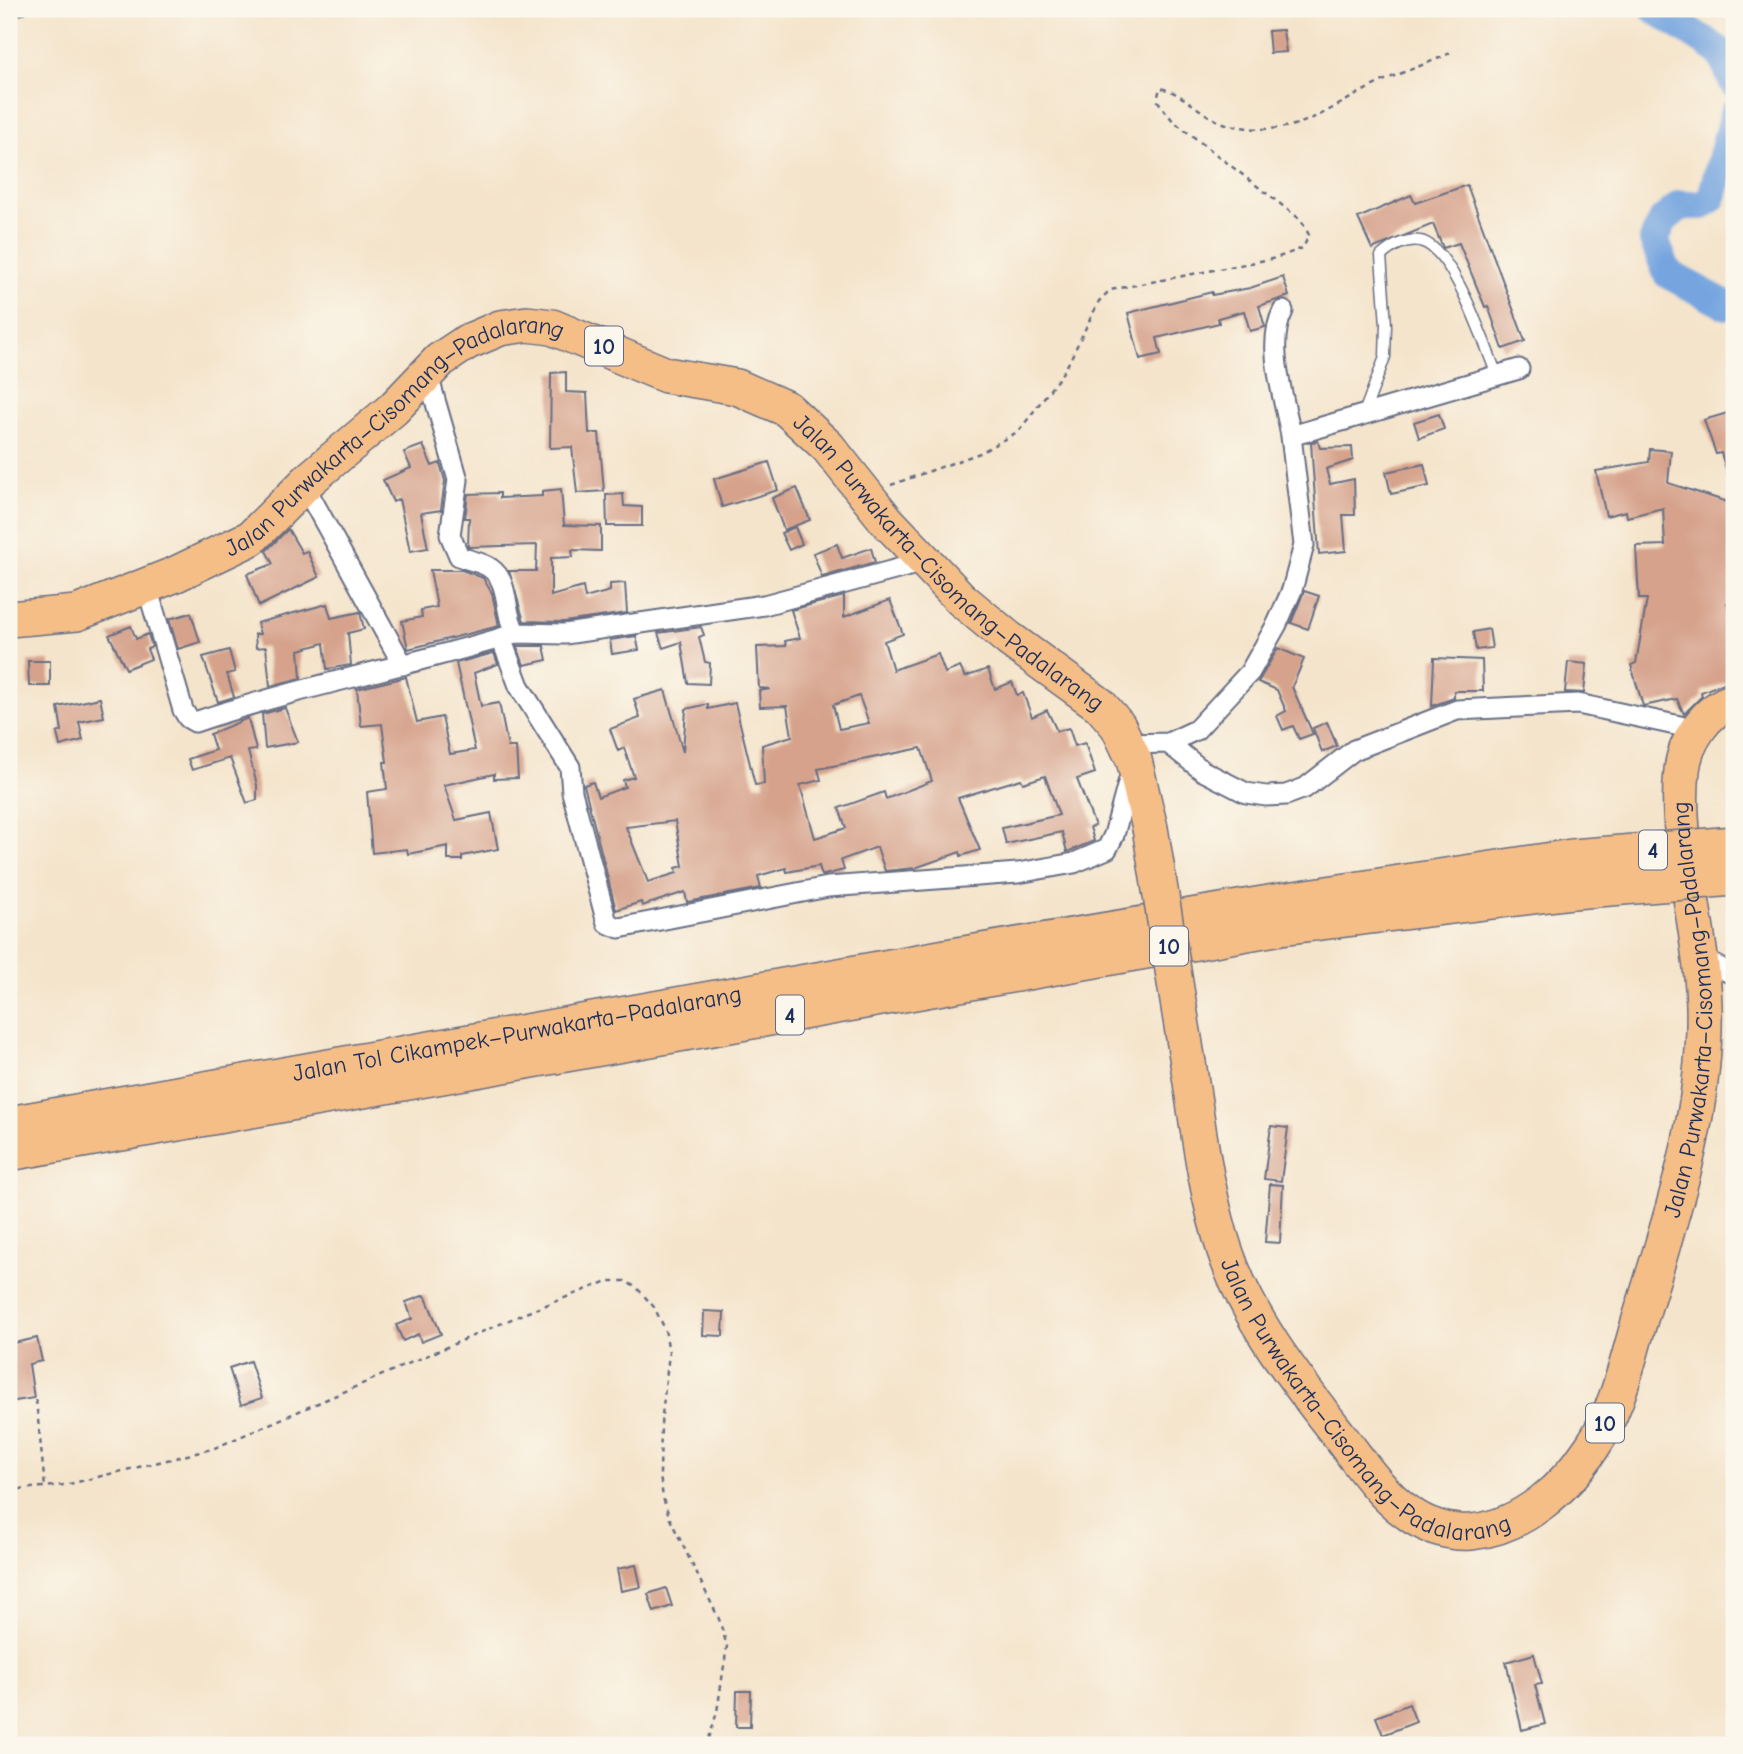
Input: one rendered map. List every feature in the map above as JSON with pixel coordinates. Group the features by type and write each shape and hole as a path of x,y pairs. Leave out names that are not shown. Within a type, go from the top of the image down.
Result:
{"highway":[{"name":"Jalan Purwakarta–Cisomang–Padalarang","path":"9,619 77,613 147,586 251,538 304,485 393,409 427,372 467,342 500,328 527,324 552,327 666,375 737,387 786,410 828,447 924,562 961,599 1009,639 1100,705 1131,752 1150,828 1203,1158 1225,1252 1243,1293 1267,1335 1331,1425 1389,1498 1410,1515 1438,1528 1464,1533 1483,1531 1512,1521 1539,1505 1560,1486 1594,1445 1613,1408 1686,1161 1703,1051 1704,1004 1681,809 1682,767 1694,732 1726,703 1734,701"},
{"name":"Jalan Tol Cikampek–Purwakarta–Padalarang","path":"9,1153 1281,928 1734,844"},
{"name":"Jalan Tol Cikampek–Purwakarta–Padalarang","path":"9,1124 946,957 1280,901 1573,874 1734,878"}],"street":[{"path":"427,372 458,480 450,535 459,556 489,567 503,582 510,625 508,635 519,685 570,767 572,792 601,910 607,923 619,928 828,887 1018,873 1074,863 1107,849 1114,835 1131,752 1168,743 1196,730 1250,672 1277,624 1292,590 1304,545 1291,436 1276,347 1276,325 1283,311"},
{"path":"1291,436 1364,412 1518,369"},
{"path":"304,485 403,665"},
{"path":"147,586 183,710 188,718 195,722 260,700 403,665 508,635 565,634 764,605 924,562"},
{"path":"1168,743 1203,771 1246,793 1266,796 1286,795 1305,788 1354,750 1457,710 1578,704 1680,726 1694,732"},
{"path":"1699,957 1734,975"}],"lane":[{"path":"1364,412 1385,357 1386,324 1381,256 1401,243 1421,241 1436,249 1454,274 1497,375"}],"path":[{"path":"867,494 980,453 1019,430 1066,368 1099,302 1110,290 1276,258 1303,248 1310,235 1301,220 1173,121 1157,100 1160,88 1175,91 1198,110 1229,125 1286,129 1324,116 1381,82 1450,53"},
{"path":"9,1490 65,1485 212,1449 523,1314 608,1281 625,1281 637,1288 654,1307 665,1329 669,1353 661,1415 660,1475 663,1498 670,1520 719,1619 727,1646 717,1712 707,1745"},
{"path":"36,1400 45,1487"}],"building":[{"path":"1283,30 1286,52 1270,53 1268,31"},
{"path":"1467,185 1525,341 1503,349 1488,306 1485,307 1459,243 1443,248 1433,224 1372,249 1358,218 1411,195 1415,203"},
{"path":"1283,277 1289,296 1259,306 1265,327 1250,331 1244,311 1218,318 1219,323 1157,338 1161,354 1140,359 1128,313 1212,292 1212,295 1250,288"},
{"path":"566,372 566,392 587,393 589,433 599,433 604,491 577,493 572,447 550,448 551,373"},
{"path":"1734,411 1734,485 1731,485 1721,453 1716,454 1704,420"},
{"path":"1439,414 1444,429 1419,438 1414,422"},
{"path":"1318,441 1320,448 1352,447 1353,460 1326,469 1330,484 1354,479 1355,515 1343,515 1346,551 1319,554 1311,443"},
{"path":"423,445 432,466 440,463 445,481 441,510 421,513 428,548 410,551 399,499 393,502 383,480 411,468 404,452"},
{"path":"1650,449 1671,451 1668,483 1734,504 1734,601 1727,603 1734,631 1734,679 1701,692 1702,696 1684,714 1677,699 1643,706 1631,665 1636,663 1647,599 1639,599 1636,546 1665,545 1663,508 1627,517 1626,511 1606,516 1596,471 1649,462"},
{"path":"769,462 778,490 722,507 714,479"},
{"path":"1424,464 1429,486 1391,494 1386,472"},
{"path":"797,488 810,520 784,530 772,498"},
{"path":"561,489 564,525 601,526 601,551 572,550 573,557 551,558 551,596 583,587 585,598 610,591 610,584 625,583 627,613 564,622 524,621 509,571 536,571 537,545 468,547 469,518 465,518 468,494 500,493 500,498 542,496 542,491"},
{"path":"623,494 624,506 642,507 642,526 607,526 606,495"},
{"path":"795,527 802,544 789,550 781,533"},
{"path":"288,529 302,553 307,551 319,577 259,606 247,574 273,564 266,551"},
{"path":"837,544 842,558 871,548 875,562 822,577 813,553"},
{"path":"430,570 462,570 483,578 492,593 499,626 408,649 402,621 422,617 421,610 437,607"},
{"path":"1304,591 1319,596 1308,629 1291,623"},
{"path":"844,596 844,617 890,600 903,634 884,641 893,670 938,654 945,673 960,667 965,677 988,669 995,689 1012,682 1017,695 1023,693 1032,717 1047,710 1057,731 1069,728 1075,746 1085,743 1095,773 1077,779 1095,826 1090,827 1094,841 1067,852 1062,832 1006,844 1002,828 1059,815 1045,776 1023,783 1021,779 958,798 980,850 961,856 960,852 915,868 885,871 877,847 841,860 844,870 822,876 819,866 787,872 786,868 758,876 761,888 687,902 685,892 642,906 641,902 616,910 584,785 593,782 598,797 625,787 623,780 634,777 624,748 618,751 610,729 640,718 634,699 665,690 683,752 686,709 708,704 708,709 735,703 755,785 764,784 762,745 792,736 787,706 760,707 759,691 770,689 759,688 757,647 786,646 785,641 800,638 791,610","holes":["859,696 869,723 839,729 833,705","921,748 932,781 886,799 884,792 839,808 846,828 815,838 800,785 821,780 818,769","675,821 683,866 676,868 677,873 648,882 626,827"]},
{"path":"327,604 331,618 360,612 364,629 348,633 351,665 327,669 324,643 299,650 301,678 270,686 266,647 256,648 255,634 260,634 257,623"},
{"path":"191,613 200,642 178,649 169,619"},
{"path":"131,626 136,639 148,634 152,647 147,649 151,659 126,669 109,635"},
{"path":"701,627 704,635 699,637 705,662 710,663 709,684 688,683 681,642 663,648 658,633"},
{"path":"1489,629 1492,648 1476,650 1473,632"},
{"path":"636,636 639,650 612,654 610,640"},
{"path":"517,646 544,646 547,660 524,665"},
{"path":"1278,648 1304,659 1292,687 1313,734 1299,739 1293,726 1283,730 1277,716 1286,711 1277,690 1258,682"},
{"path":"229,650 235,672 227,674 234,697 218,702 203,657"},
{"path":"494,653 498,664 474,673 481,706 499,703 508,747 516,747 518,778 494,779 494,774 444,785 456,820 491,813 498,849 462,856 462,860 448,860 448,846 408,854 407,849 372,853 367,792 387,789 384,762 387,762 382,724 361,726 357,689 406,677 417,722 442,717 450,754 475,750 456,663"},
{"path":"1434,658 1482,660 1483,691 1454,691 1454,698 1432,706"},
{"path":"28,661 50,661 50,686 29,686"},
{"path":"1568,662 1587,664 1584,693 1565,692"},
{"path":"100,698 104,717 79,722 83,740 60,746 57,733 62,731 58,707"},
{"path":"285,708 298,742 265,748 262,714"},
{"path":"248,718 256,750 248,751 257,785 257,800 247,803 230,758 192,770 188,759 215,750 210,734"},
{"path":"1327,722 1337,746 1322,752 1313,728"},
{"path":"1271,1126 1288,1128 1281,1181 1264,1179"},
{"path":"1270,1184 1283,1185 1280,1243 1265,1242"},
{"path":"425,1295 441,1334 421,1342 418,1334 403,1341 396,1325 412,1319 406,1302"},
{"path":"704,1311 724,1312 723,1336 703,1335"},
{"path":"37,1338 42,1361 29,1364 34,1398 9,1402 9,1344"},
{"path":"250,1361 262,1398 241,1405 229,1368"},
{"path":"636,1565 641,1587 621,1591 617,1569"},
{"path":"666,1588 672,1606 654,1612 648,1594"},
{"path":"1534,1654 1542,1684 1535,1685 1545,1724 1522,1730 1506,1662"},
{"path":"737,1691 751,1691 750,1727 736,1727"},
{"path":"1409,1704 1416,1722 1383,1735 1376,1717"}],"waterway":[{"path":"1655,9 1721,52 1734,83"},
{"path":"1734,114 1712,197 1702,205 1681,205 1663,220 1654,240 1668,274 1726,305 1734,305"}]}
